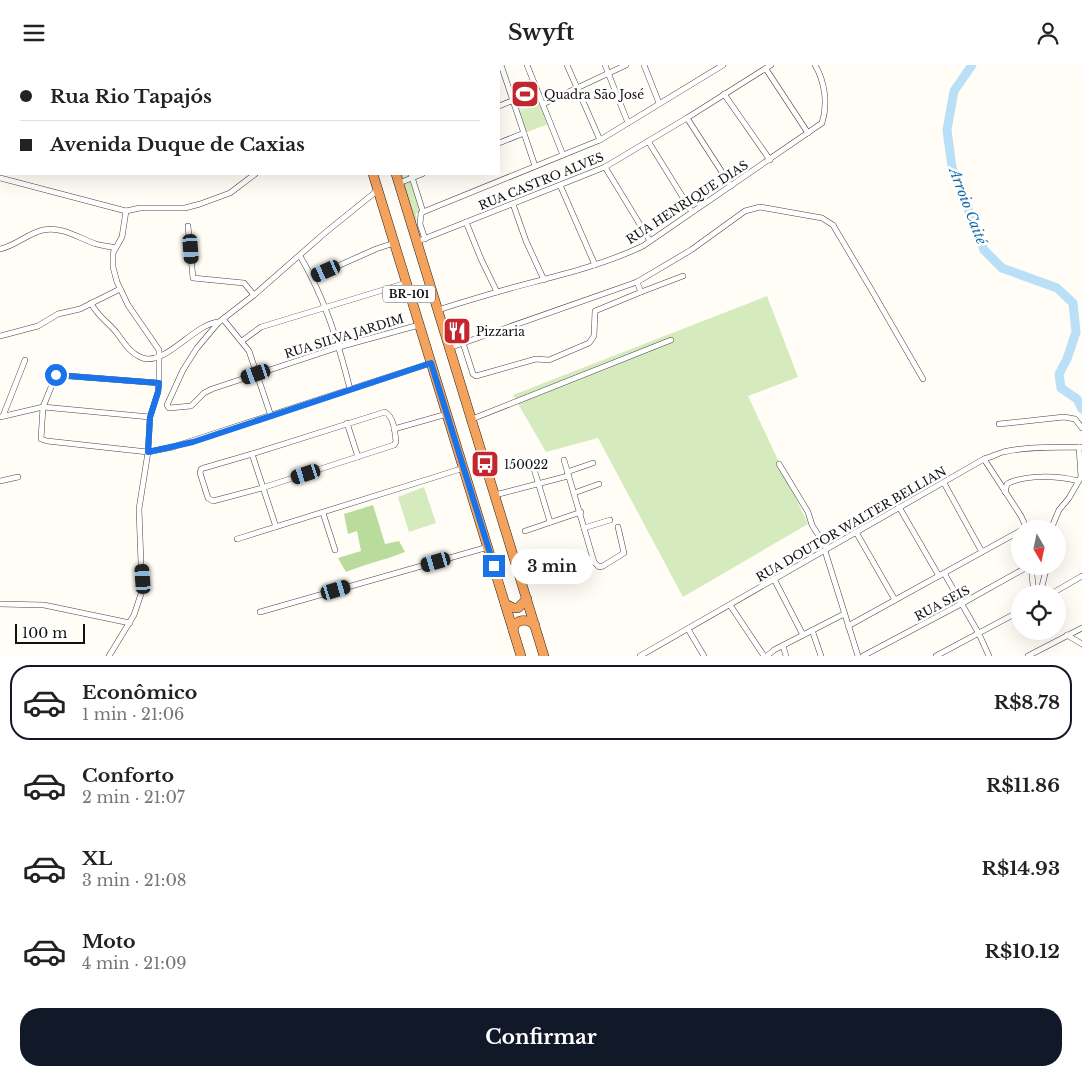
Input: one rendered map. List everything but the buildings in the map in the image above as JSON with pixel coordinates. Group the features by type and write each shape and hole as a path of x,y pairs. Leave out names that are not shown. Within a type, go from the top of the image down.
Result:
{"highway":[{"name":"BR-101","path":"373,175 521,656"},
{"name":"BR-101","path":"397,178 420,241 449,348 544,656"},
{"path":"505,603 518,608 527,599"},
{"path":"513,630 515,624 522,620 536,625"}],"street":[{"path":"502,65 536,166"},
{"path":"527,65 563,155"},
{"path":"568,65 576,88 600,140"},
{"path":"605,65 628,123"},
{"path":"543,104 626,65"},
{"path":"644,65 659,103"},
{"path":"420,241 419,220 423,212 600,140 724,65"},
{"name":"RUA CASTRO ALVES","path":"420,241 605,167 771,65"},
{"name":"RUA HENRIQUE DIAS","path":"438,310 595,265 619,257 650,241 822,123 824,83 815,65"},
{"path":"766,69 808,133"},
{"path":"724,94 770,159"},
{"path":"500,106 514,100"},
{"path":"687,118 731,186"},
{"path":"500,143 524,133"},
{"path":"648,141 692,212"},
{"path":"605,167 650,241"},
{"path":"0,178 126,211 140,208 175,209 200,204 230,193 254,175"},
{"path":"397,178 412,176 423,212"},
{"path":"560,185 595,265"},
{"path":"91,303 97,314 111,326 124,344 136,354 145,359 160,356 208,324 221,321 378,190"},
{"path":"513,204 526,241 544,280"},
{"path":"449,348 637,282 692,251 745,211 767,207 822,218 832,225 923,379"},
{"path":"109,656 130,623 142,591 139,509 148,452 150,417 159,383 160,356 158,350 138,322 120,289 112,267 115,248 122,237 126,211"},
{"path":"466,222 497,292"},
{"path":"188,226 193,278 244,283 254,295"},
{"path":"0,249 14,245 36,232 54,229 66,231 98,244 115,248"},
{"path":"313,277 394,243"},
{"path":"300,256 313,277 326,307 350,389"},
{"path":"463,343 473,374 476,376 536,359 549,360 591,342 594,336 595,311 683,276"},
{"path":"637,282 641,292"},
{"path":"242,341 261,327 406,283"},
{"path":"0,336 38,326 58,314 80,309 120,289"},
{"path":"221,321 242,341 249,351 271,416"},
{"name":"RUA SILVA JARDIM","path":"221,321 197,348 179,377 167,405 171,408 191,406 208,391 256,374 339,347 419,325"},
{"path":"472,419 671,341"},
{"path":"2,416 24,360"},
{"path":"159,383 58,374 54,378 43,407 40,436 42,440 148,452 193,442 431,363"},
{"path":"2,416 43,407 150,417"},
{"path":"385,412 390,416 394,429 396,439 394,445 262,488 212,501 208,498 202,482 200,471 204,467 309,437 385,412"},
{"path":"394,429 447,413"},
{"path":"999,423 1064,417 1075,419 1082,428"},
{"path":"347,423 358,457"},
{"name":"RUA DOUTOR WALTER BELLIAN","path":"640,656 647,654 984,459 1016,450 1044,447 1080,447"},
{"path":"1055,520 1078,481 1081,472 1080,447"},
{"path":"252,454 276,527"},
{"path":"984,459 1021,520"},
{"path":"564,460 596,565 601,567 624,553 618,527"},
{"path":"495,495 568,474 593,463"},
{"path":"780,464 808,512 812,525 826,550 844,615 858,656"},
{"path":"238,539 464,468"},
{"path":"534,469 550,522"},
{"path":"0,481 18,477"},
{"path":"1005,492 1008,485 1015,480 1027,478 1067,478 1078,481"},
{"path":"944,483 982,552"},
{"path":"574,493 599,485"},
{"path":"900,507 979,634 989,656"},
{"path":"525,531 580,512"},
{"path":"322,513 336,550"},
{"path":"584,528 610,520"},
{"path":"856,532 895,600"},
{"path":"848,626 1011,536"},
{"path":"260,612 488,547"},
{"name":"RUA SEIS","path":"863,656 1014,575"},
{"path":"1066,585 1082,576"},
{"path":"774,579 803,635"},
{"path":"0,604 44,605 130,623"},
{"path":"730,605 765,656 844,615"},
{"path":"936,656 1011,616"},
{"path":"1028,656 1082,628"},
{"path":"688,629 704,656"},
{"path":"812,631 821,656"},
{"path":"1068,635 1082,644"},
{"path":"783,646 786,656"}],"green space":[{"name":"Quadra São José","path":"529,79 540,104 520,112 511,85"},
{"path":"540,99 551,123 522,134 516,109"},
{"path":"400,175 409,175 420,211 416,214 417,221 415,222"},
{"path":"767,296 798,377 748,396 808,524 683,597 598,438 546,452 513,395"},
{"path":"424,487 436,523 409,532 398,497"},
{"path":"373,505 385,544 399,541 405,552 346,572 338,558 361,551 357,531 348,534 344,514"}],"waterway":[{"name":"Arroio Caité","path":"972,65 954,91 947,130 952,167 984,250 1002,268 1057,288 1073,303 1076,332 1067,359 1059,374 1061,388 1077,399 1082,409"}],"place":[{"name":"Quadra São José","path":"525,94"},
{"name":"Pizzaria","path":"457,331"},
{"name":"150022","path":"485,464"}],"route":[{"path":"56,375 159,383 150,417 148,452 193,442 431,363 494,566"}]}
